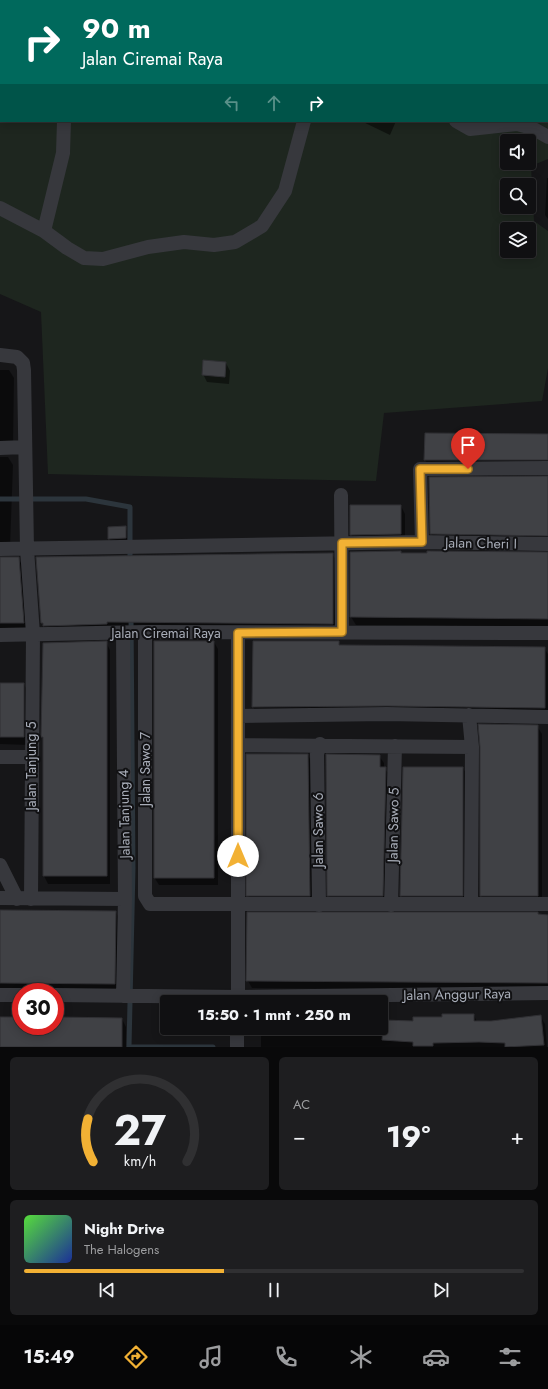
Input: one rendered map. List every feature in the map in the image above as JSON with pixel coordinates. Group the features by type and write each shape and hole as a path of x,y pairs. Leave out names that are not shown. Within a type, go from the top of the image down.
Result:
{"street":[{"path":"44,230 63,153 64,122"},
{"path":"0,208 44,230 67,248 84,258 103,259 148,247 184,242 214,245 235,242 262,226 285,191 304,122"},
{"path":"458,122 470,129 517,124 532,128 548,137"},
{"name":"Jalan Tanjung 5","path":"0,355 17,356 23,363 27,549 32,634 31,757 24,899"},
{"path":"0,448 25,447"},
{"path":"422,542 420,469 548,468"},
{"path":"341,494 342,632"},
{"name":"Jalan Cheri I","path":"0,549 422,542 548,544"},
{"name":"Jalan Ciremai Raya","path":"0,635 133,633 548,632"},
{"name":"Jalan Tanjung 4","path":"131,996 125,899 133,633"},
{"name":"Jalan Sawo 7","path":"133,633 144,896 150,904 238,904"},
{"path":"238,633 238,995"},
{"path":"238,716 387,714 548,717"},
{"path":"469,715 472,747 471,904"},
{"path":"238,745 319,749 395,746 472,747"},
{"name":"Jalan Sawo 5","path":"391,905 395,746"},
{"name":"Jalan Sawo 6","path":"318,905 319,749"},
{"path":"0,757 31,757"},
{"path":"0,865 24,899"},
{"path":"0,898 125,899"},
{"path":"238,904 548,904"},
{"name":"Jalan Anggur Raya","path":"388,996 548,993"},
{"path":"0,995 12,995"},
{"name":"Jalan Anggur Raya","path":"64,995 160,997"}],"shaded area":[{"path":"0,122 548,122 548,159 536,164 536,134 500,134 500,170 531,170 532,178 500,178 500,214 534,214 535,222 500,222 500,258 536,258 536,222 548,231 548,368 542,401 384,413 376,481 48,474 41,312 0,294"}],"building":[{"path":"203,360 226,362 225,377 202,375"},
{"path":"425,433 548,434 548,460 424,460"},
{"path":"548,476 548,536 430,534 429,477"},
{"path":"350,505 401,505 401,534 350,535"},
{"path":"126,526 126,538 108,539 108,527"},
{"path":"401,551 401,553 427,553 427,551 548,552 548,619 350,617 350,552"},
{"path":"333,553 333,624 107,622 107,624 43,626 43,623 41,623 36,557"},
{"path":"0,557 19,557 24,623 0,623"},
{"path":"107,641 107,876 43,876 43,737 41,737 43,643"},
{"path":"154,641 214,641 214,878 154,878"},
{"path":"253,641 339,641 339,645 545,647 545,708 387,706 252,707"},
{"path":"0,683 24,683 24,737 0,737"},
{"path":"478,724 538,725 538,896 480,896 480,747"},
{"path":"246,754 308,754 310,896 246,896"},
{"path":"326,754 380,755 380,767 386,767 383,896 327,896"},
{"path":"403,767 463,767 463,896 400,896"},
{"path":"0,910 116,911 115,984 0,983"},
{"path":"247,912 538,912 538,914 548,915 548,983 246,981"},
{"path":"442,1014 474,1014 474,1021 491,1021 541,1015 544,1045 505,1047 505,1043 479,1042 433,1043 433,1046 413,1046 413,1042 382,1040 382,1035 388,1035 388,1020 413,1021 413,1017 442,1017"},
{"path":"0,1017 12,1017 12,1035 64,1035 64,1017 122,1018 122,1047 0,1047"}],"waterway":[{"path":"0,499 86,499 130,507 130,562"},
{"path":"131,616 133,868 129,1047 213,1047"}],"route":[{"path":"238,856 238,633 342,632 342,543 422,542 420,469 468,469"}]}
